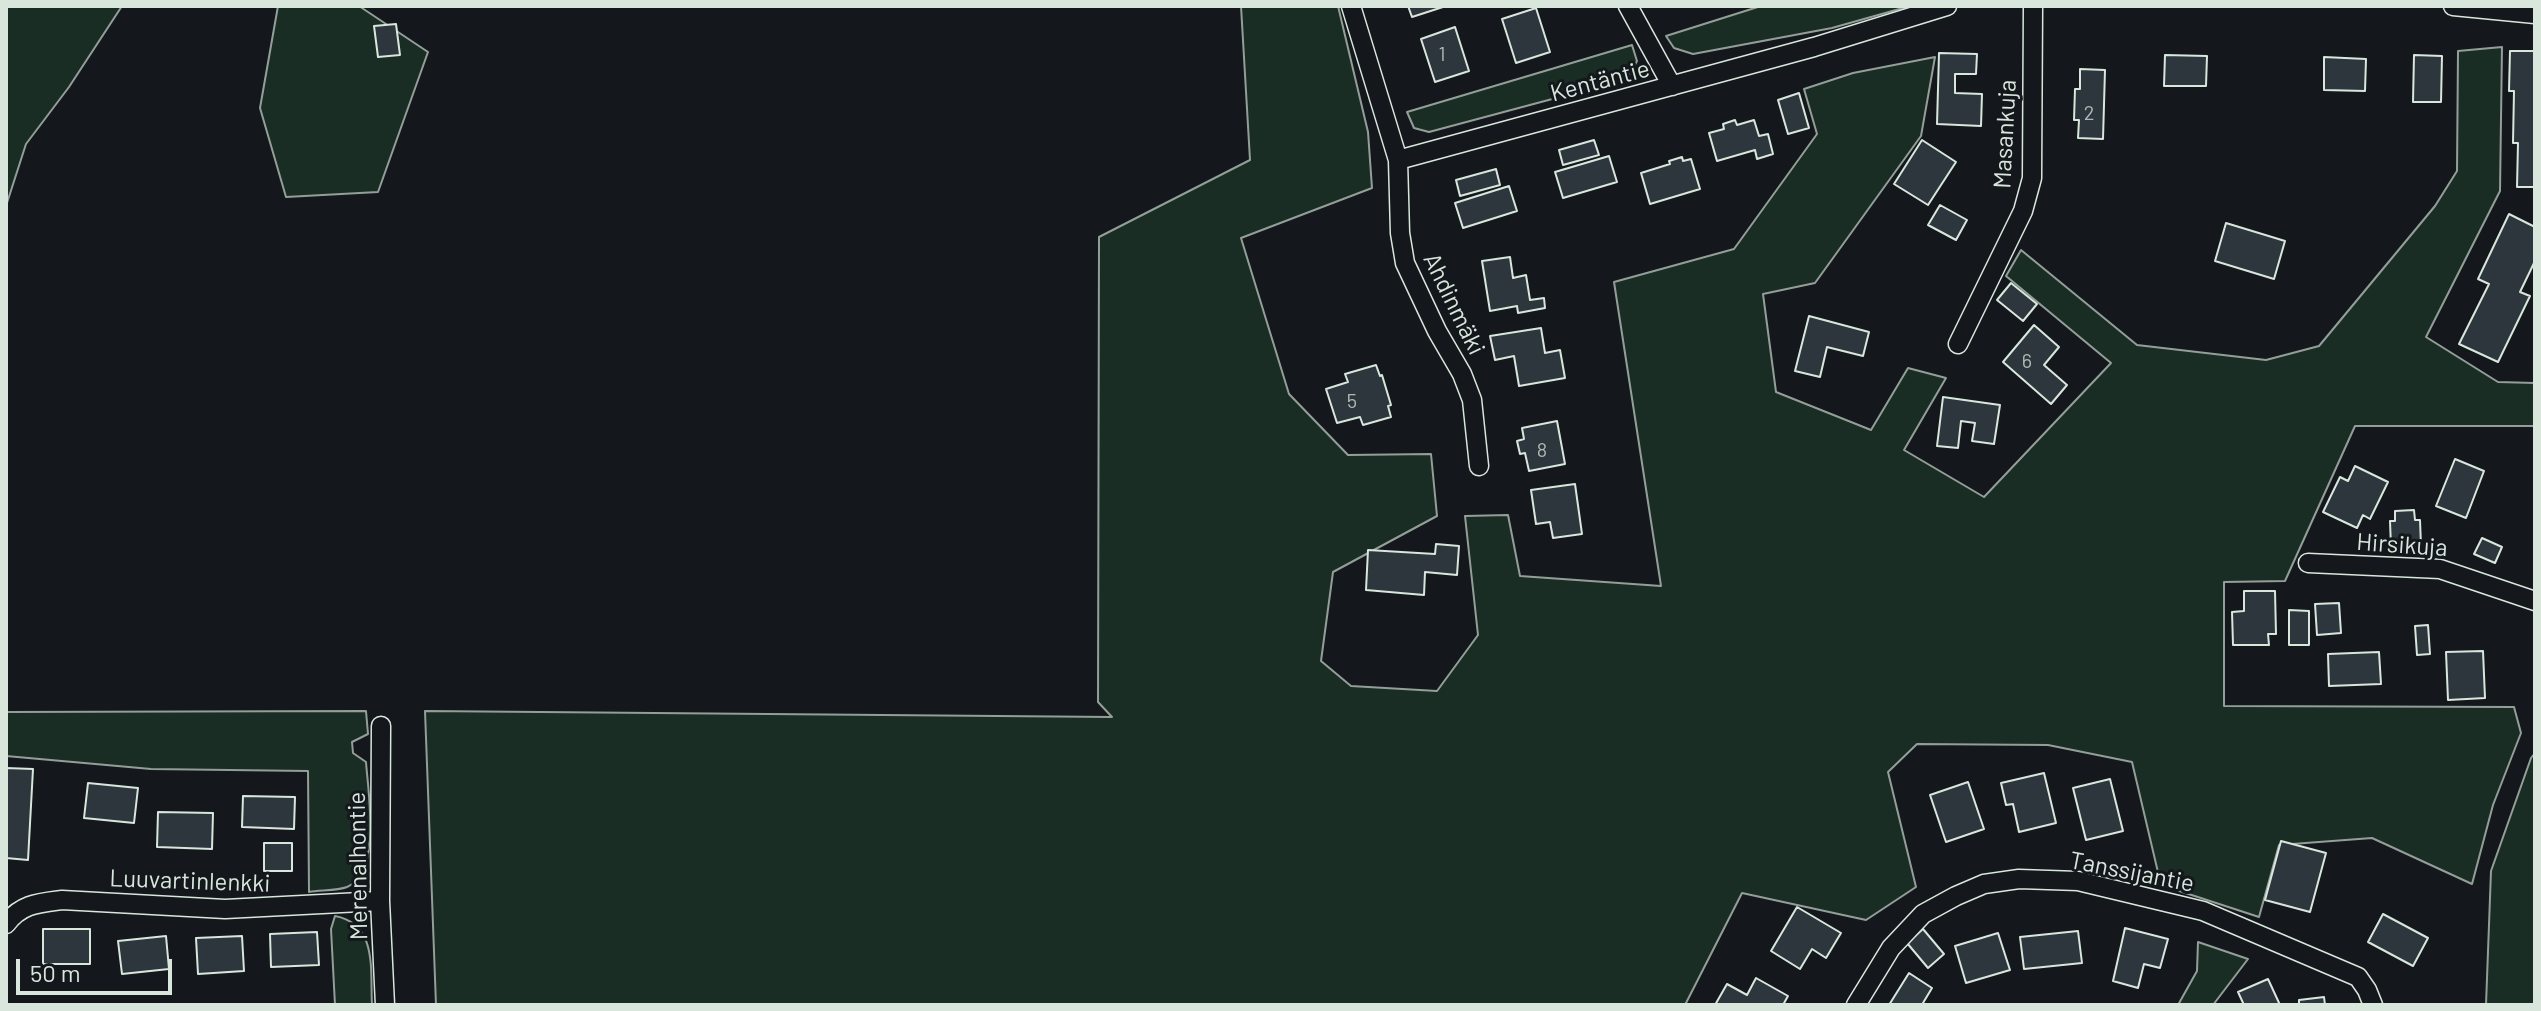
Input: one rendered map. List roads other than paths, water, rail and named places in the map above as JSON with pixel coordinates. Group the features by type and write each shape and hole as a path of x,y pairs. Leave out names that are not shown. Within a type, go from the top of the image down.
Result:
{"street":[{"name":"Ahdinmäki","path":"1351,6 1398,160 1400,233 1405,263 1437,331 1462,374 1472,400 1479,466"},
{"path":"1628,6 1672,86"},
{"name":"Kentäntie","path":"1398,160 1814,47 1947,6"},
{"name":"Masankuja","path":"1958,344 2023,211 2032,178 2033,6"},
{"path":"2453,6 2535,14"},
{"name":"Hirsikuja","path":"2308,563 2440,569 2535,601"},
{"name":"Merenalhontie","path":"381,726 380,901 385,1005"},
{"name":"Tanssijantie","path":"1856,1005 1891,948 1923,914 1984,884 2019,879 2078,881 2203,911 2358,977 2373,1005"},
{"name":"Luuvartinlenkki","path":"6,924 18,910 35,903 62,900 225,909 380,901"}]}
